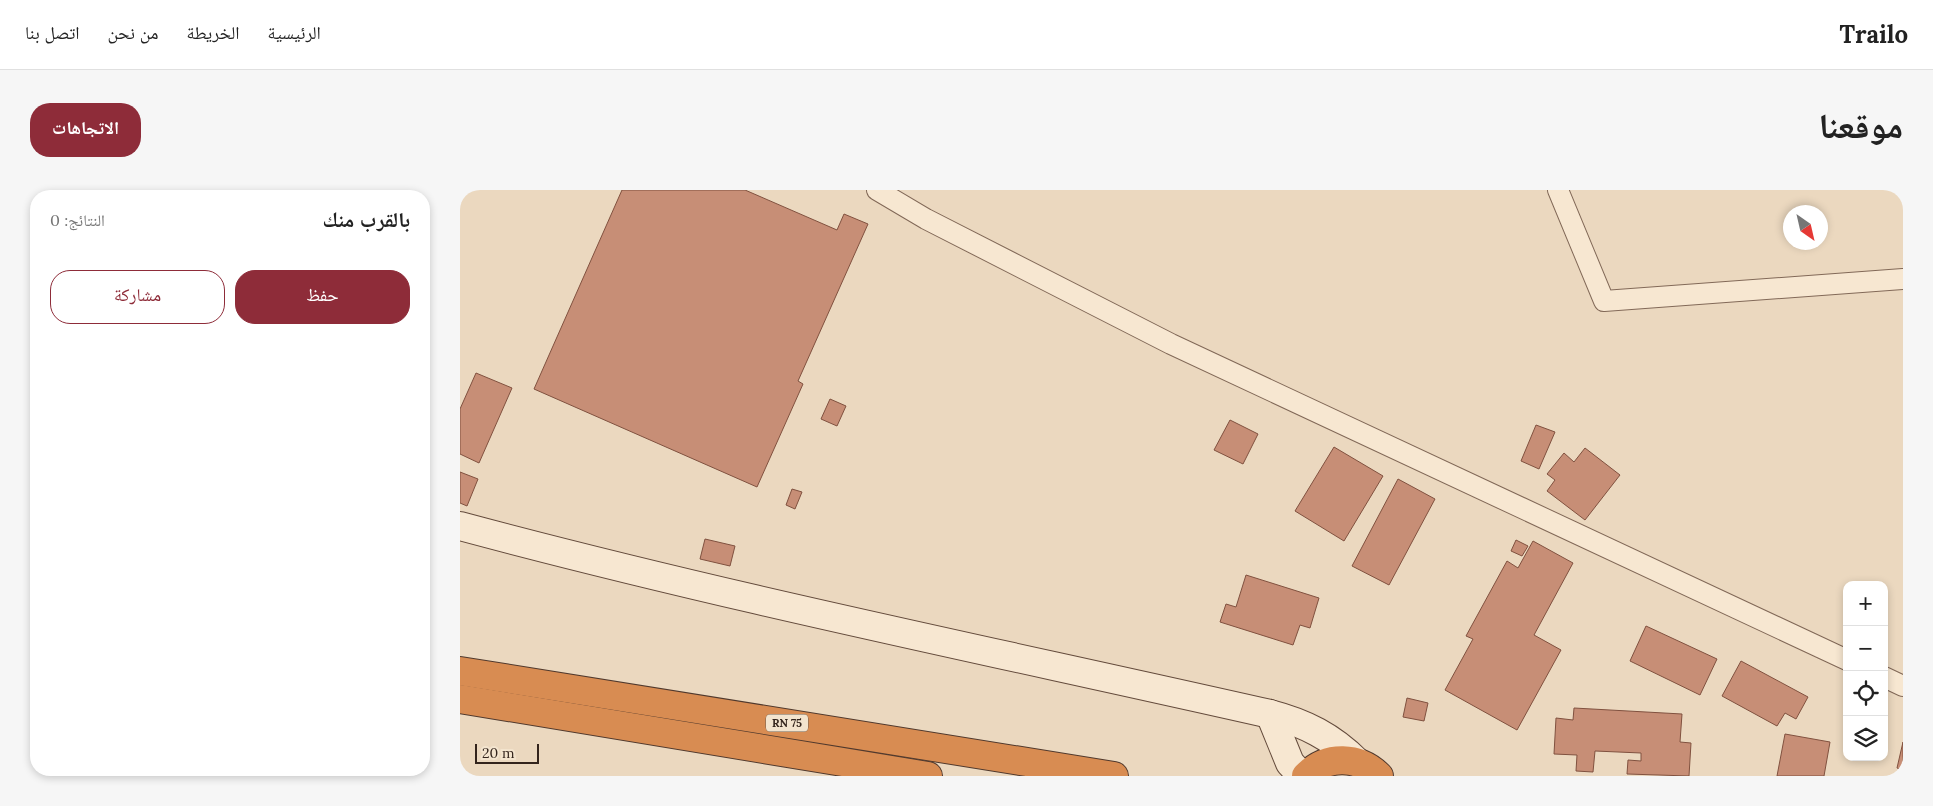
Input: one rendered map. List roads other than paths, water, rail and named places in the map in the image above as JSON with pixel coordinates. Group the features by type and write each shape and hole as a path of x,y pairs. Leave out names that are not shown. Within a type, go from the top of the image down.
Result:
{"highway":[{"name":"RN 75","path":"460,671 1114,776"},
{"name":"RN 75","path":"460,699 928,776"},
{"path":"1306,776 1326,762 1342,760 1368,769"}],"street":[{"path":"877,190 926,219 1171,344 1843,658"},
{"path":"1558,190 1604,301 1903,279"},
{"path":"460,526 582,558 952,644 1270,714 1304,724 1319,731 1346,750 1368,769"},
{"path":"1888,679 1903,686"},
{"path":"1270,714 1290,763 1302,776"}]}
